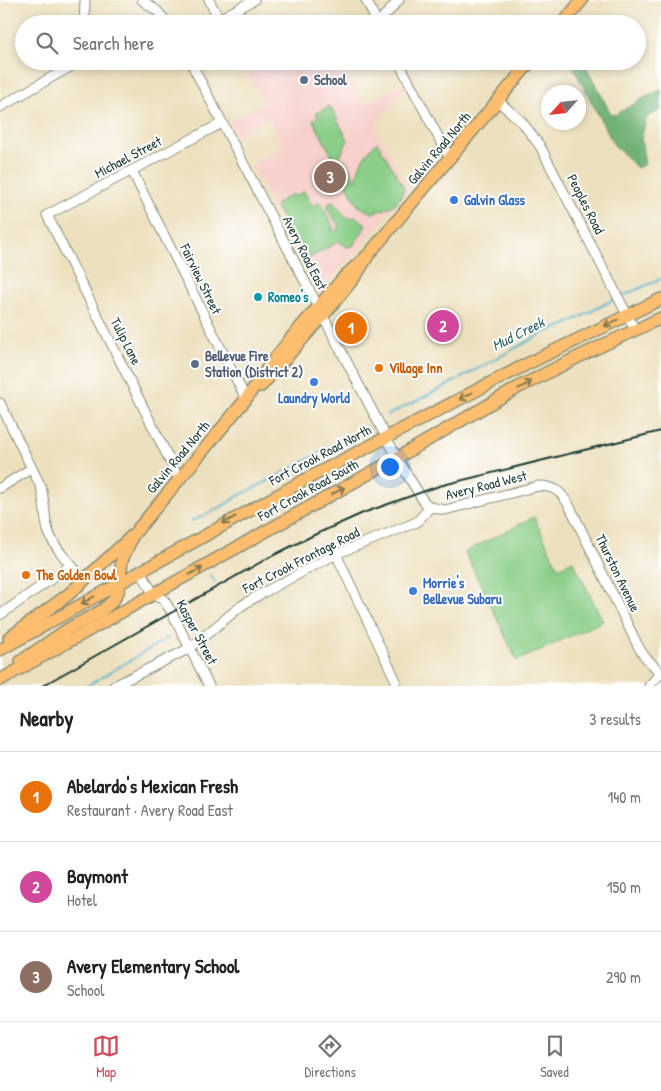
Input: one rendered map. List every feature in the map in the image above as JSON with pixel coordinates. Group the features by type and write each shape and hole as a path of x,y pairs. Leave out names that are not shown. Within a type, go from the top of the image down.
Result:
{"main road":[{"path":"570,15 582,0"},
{"name":"Galvin Road North","path":"133,535 246,399 266,382 320,312 356,274 369,254 524,70"},
{"name":"Fort Crook Road North","path":"0,650 140,570 301,482 519,368 661,299"},
{"name":"Fort Crook Road South","path":"0,678 397,458 519,387 661,318"},
{"path":"0,644 47,611 133,535"},
{"path":"0,678 38,649 108,606 116,595 120,582 122,560 133,535"}],"street":[{"path":"84,15 85,0"},
{"path":"142,0 161,15"},
{"path":"209,0 217,15"},
{"path":"226,15 254,0"},
{"path":"366,0 374,15"},
{"path":"386,15 399,0"},
{"path":"0,107 65,70"},
{"name":"Avery Road East","path":"195,70 397,458"},
{"path":"403,70 450,159"},
{"name":"Peoples Road","path":"498,101 522,122 534,137 635,330"},
{"name":"Michael Street","path":"47,215 222,123"},
{"name":"Fairview Street","path":"132,171 246,399"},
{"name":"Tulip Lane","path":"47,215 179,479"},
{"path":"0,404 32,468 43,496 50,535 84,580"},
{"name":"Avery Road West","path":"397,458 417,493 430,507 452,509 538,486 551,487 558,491 570,506"},
{"path":"0,488 32,468"},
{"name":"Thurston Avenue","path":"570,506 640,648 645,657 661,673"},
{"name":"Fort Crook Frontage Road","path":"114,686 190,648 247,602 336,554 418,522 430,507"},
{"path":"336,554 396,681"},
{"path":"0,615 71,565"},
{"name":"Kasper Street","path":"140,570 154,594 167,604 209,686"},
{"path":"649,686 661,673"}],"shaded area":[{"path":"257,70 346,70 364,105 404,82 406,86 375,126 409,190 320,292 250,165 283,147 269,119 235,136 227,122 263,103 248,75"}],"green space":[{"path":"575,70 588,70 611,114 615,115 661,90 661,110 647,117 641,139 645,164 637,168 614,145 586,92 586,85 583,85"},
{"path":"330,106 348,140 337,163 344,159 356,181 358,169 363,159 377,142 404,187 400,198 393,205 372,213 358,206 313,120 318,117 316,113"},
{"path":"304,191 312,206 320,202 334,228 330,231 336,231 339,226 327,209 329,203 333,202 347,218 357,217 366,224 353,246 347,247 339,241 310,258 303,245 298,247 276,207 278,202 293,194 295,196"},
{"path":"534,517 558,568 573,561 603,621 517,661 465,552"}],"waterway":[{"name":"Mud Creek","path":"622,296 661,279"},
{"name":"Mud Creek","path":"388,415 543,333 565,325 615,299"},
{"name":"Mud Creek","path":"191,521 210,513 367,427"},
{"name":"Mud Creek","path":"210,575 215,582"},
{"name":"Mud Creek","path":"87,686 168,638"}],"railway":[{"path":"42,686 268,558 363,513 439,486 661,431"}],"place":[{"name":"School","path":"304,80"},
{"name":"Avery Elementary School","path":"330,177"},
{"name":"Galvin Glass","path":"454,200"},
{"name":"Romeo's","path":"258,297"},
{"name":"Baymont","path":"443,326"},
{"name":"Abelardo's Mexican Fresh","path":"351,328"},
{"name":"Bellevue Fire Station (District 2)","path":"195,364"},
{"name":"Village Inn","path":"379,368"},
{"name":"Laundry World","path":"314,382"},
{"name":"The Golden Bowl","path":"26,575"},
{"name":"Morrie's Bellevue Subaru","path":"413,591"}]}
